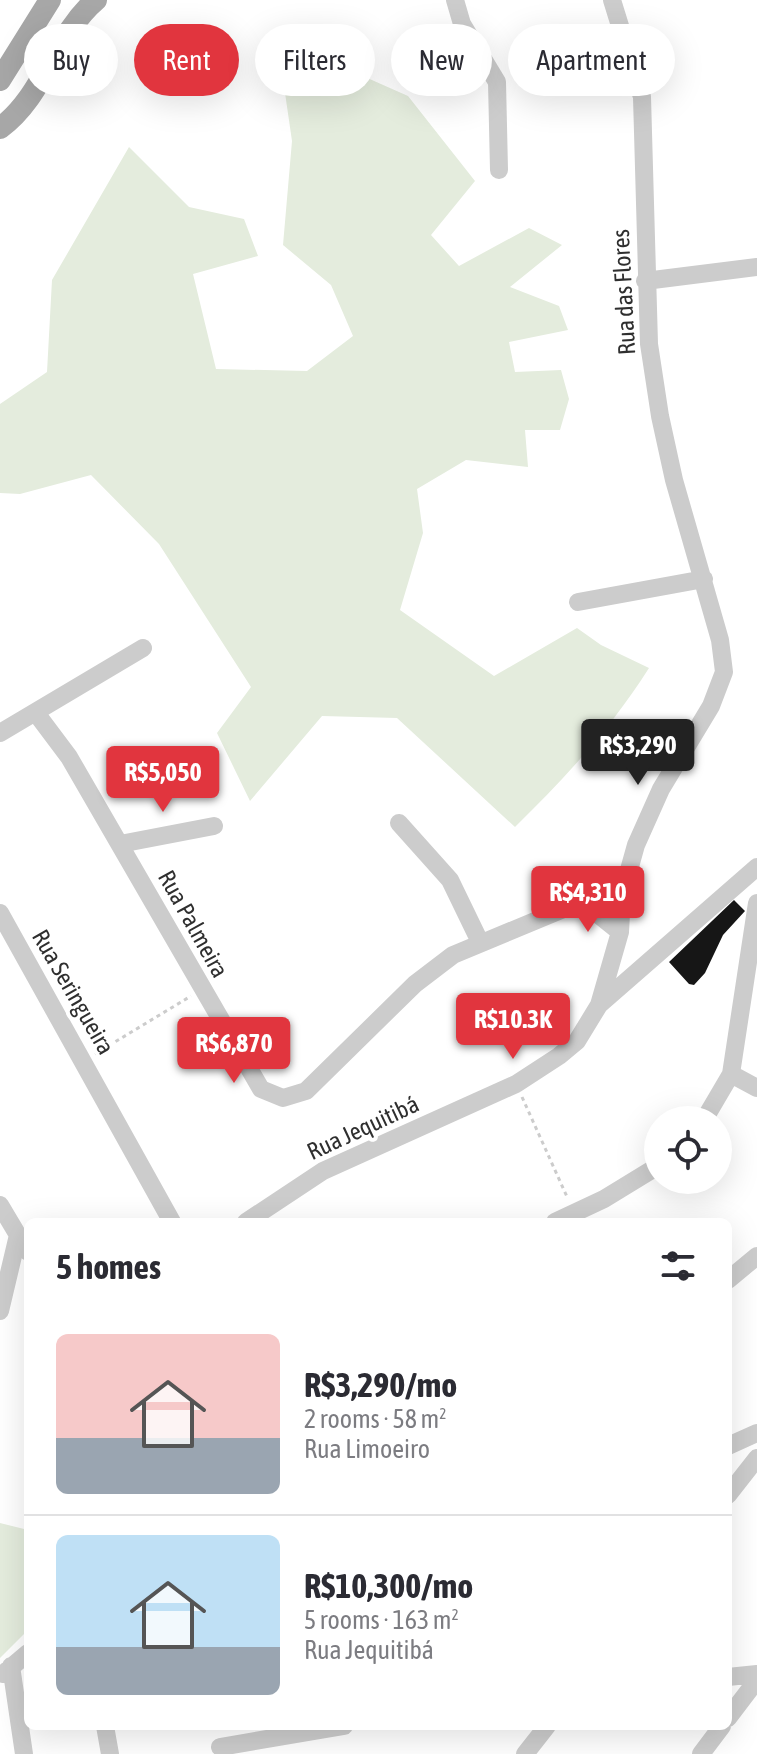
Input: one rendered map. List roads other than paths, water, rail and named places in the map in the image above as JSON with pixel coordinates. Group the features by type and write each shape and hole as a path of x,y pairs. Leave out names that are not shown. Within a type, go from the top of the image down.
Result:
{"main road":[{"path":"0,80 50,0"},
{"path":"0,128 27,101 69,30 96,0"}],"street":[{"path":"455,0 462,24 497,82 499,170"},
{"name":"Rua das Flores","path":"599,1005 620,932 628,874 647,816 711,706 724,672 704,579 674,480 660,416 649,344 645,281 642,97 612,0"},
{"path":"645,281 757,267"},
{"path":"578,602 704,579"},
{"path":"0,733 143,648"},
{"name":"Rua Palmeira","path":"36,713 69,757 261,1089 283,1098 306,1091 415,984 453,955 566,908 628,874"},
{"path":"399,823 450,880 480,942"},
{"path":"120,844 214,826"},
{"name":"Rua Jequitibá","path":"252,1218 323,1171 516,1084 577,1041 599,1005 757,867"},
{"path":"712,1106 731,1074 757,903"},
{"path":"566,908 590,908 620,932"},
{"name":"Rua Seringueira","path":"0,913 170,1218"},
{"path":"731,1074 757,1088"},
{"path":"564,1218 644,1174"},
{"path":"0,1205 24,1245"},
{"path":"0,1311 18,1235"},
{"path":"732,1277 757,1256"},
{"path":"732,1444 757,1433"},
{"path":"732,1487 757,1458"},
{"path":"24,1656 6,1672 24,1754"},
{"path":"732,1677 757,1677"},
{"path":"732,1712 757,1677"},
{"path":"106,1730 110,1754"},
{"path":"220,1747 287,1730"},
{"path":"525,1754 544,1730"},
{"path":"701,1754 719,1730"}]}
